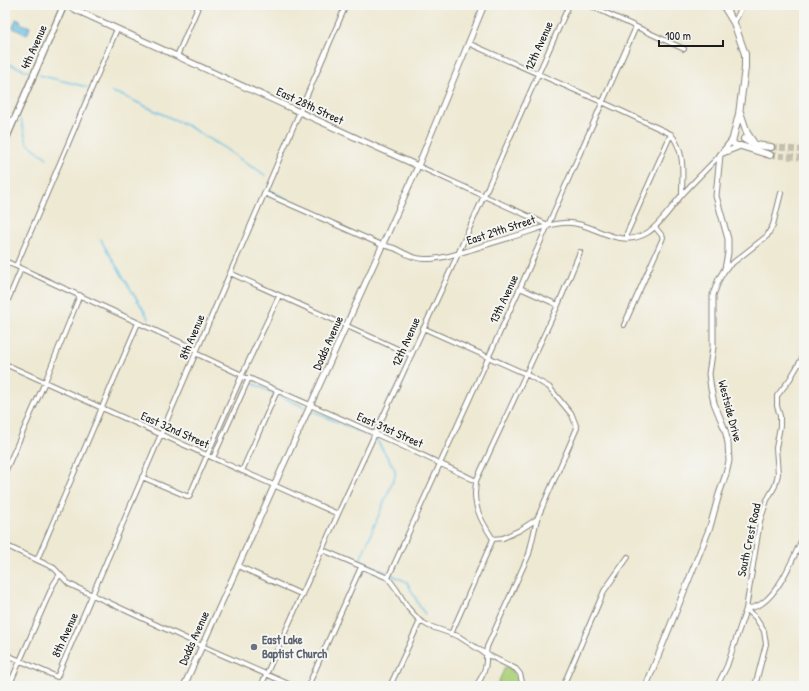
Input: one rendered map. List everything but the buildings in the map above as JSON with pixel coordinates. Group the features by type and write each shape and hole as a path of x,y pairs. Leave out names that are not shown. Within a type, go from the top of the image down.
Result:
{"main road":[{"name":"4th Avenue","path":"5,141 64,5"},
{"path":"723,5 734,23 745,54 746,68 740,112 733,144 770,155"},
{"path":"740,112 744,143 740,146"},
{"path":"740,112 747,133 754,145"},
{"path":"733,139 734,136 738,134 754,145 771,147"}],"street":[{"name":"East 28th Street","path":"64,5 548,225"},
{"path":"177,56 200,5"},
{"name":"8th Avenue","path":"20,661 57,677 346,5"},
{"name":"Dodds Avenue","path":"184,686 418,166 484,5"},
{"name":"12th Avenue","path":"261,686 338,514 458,254 568,5"},
{"path":"589,5 684,49"},
{"path":"734,23 743,5"},
{"name":"13th Avenue","path":"388,578 520,288 636,27"},
{"path":"16,266 118,29"},
{"path":"468,43 671,134 680,150 682,160 682,195"},
{"path":"5,118 14,121"},
{"path":"626,238 671,134"},
{"name":"East 29th Street","path":"264,194 382,245 394,248 416,258 426,260 458,254 548,225 564,222 579,224 616,238 632,238 647,233 655,227 733,139"},
{"name":"East 29th Street","path":"720,155 740,146"},
{"name":"Westside Drive","path":"646,686 710,527 729,461 728,443 725,430 710,389 709,374 713,347 713,295 719,279 725,270 728,253 728,239 716,196 720,155"},
{"path":"725,270 767,236 773,225 781,193"},
{"path":"624,325 663,237 655,227"},
{"path":"493,539 482,522 477,508 475,494 476,481 558,305 580,252"},
{"name":"East 31st Street","path":"5,261 80,295 196,351 242,375 244,378 249,378 310,405 440,463 476,481"},
{"path":"5,307 21,269"},
{"path":"230,273 411,355"},
{"path":"520,288 558,305"},
{"path":"5,472 45,382 80,295"},
{"path":"142,478 189,497 242,375 279,296"},
{"path":"37,560 138,323"},
{"path":"423,328 526,374 549,387 572,415 577,428 537,519 529,554 487,647 486,662 481,678 476,686"},
{"name":"South Crest Road","path":"717,686 727,666 746,609 760,521 767,500 775,486 778,474 776,448 780,426 780,416 777,406 777,396 790,379 804,355"},
{"name":"East 32nd Street","path":"5,364 338,514"},
{"path":"213,458 249,378"},
{"path":"242,471 277,391"},
{"path":"493,539 503,538 520,530 537,519"},
{"path":"746,609 762,604 778,587 804,535"},
{"path":"451,634 493,539"},
{"path":"5,546 54,568 69,584 202,646 293,686"},
{"path":"323,550 388,578 408,608 420,620 429,626 458,636 486,654 516,669 520,674 523,686"},
{"path":"563,686 604,591 628,557"},
{"path":"238,566 303,595"},
{"path":"308,686 360,567"},
{"path":"9,686 53,585 60,574"},
{"path":"746,609 755,616 764,631 766,644 755,686"},
{"path":"390,686 420,620"},
{"path":"5,654 20,661"}],"green space":[{"path":"505,667 512,669 519,686 497,686"}],"water":[{"path":"16,19 21,21 20,23 30,27 27,35 13,28"}],"waterway":[{"path":"5,60 9,64 30,72"},
{"path":"39,75 87,87"},
{"path":"111,92 119,94 188,126 223,147 266,176"},
{"path":"21,120 27,143 47,158"},
{"path":"273,182 270,188 271,191 289,200"},
{"path":"101,239 149,319"},
{"path":"252,383 273,393"},
{"path":"278,395 304,407"},
{"path":"313,411 339,423"},
{"path":"342,424 369,436"},
{"path":"376,439 393,466 395,476 360,560 407,582 425,614"}],"tunnel":[{"path":"771,147 804,150"},
{"path":"770,155 804,158"}],"place":[{"name":"East Lake Baptist Church","path":"254,647"}]}
